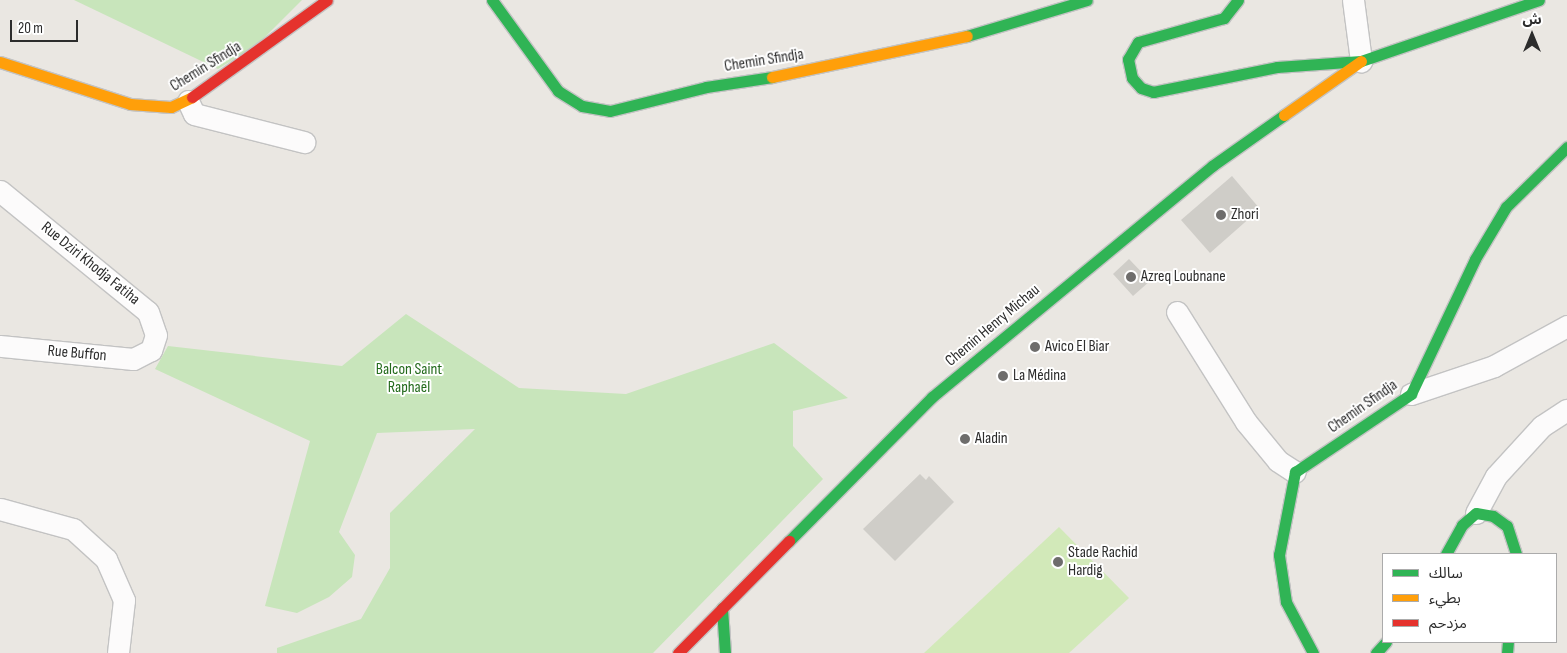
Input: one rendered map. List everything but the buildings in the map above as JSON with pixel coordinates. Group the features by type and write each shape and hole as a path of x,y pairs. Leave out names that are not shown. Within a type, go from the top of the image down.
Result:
{"street":[{"name":"Chemin Sfindja","path":"0,62 130,104 171,107 188,101 251,60 327,0"},
{"name":"Chemin Sfindja","path":"492,0 558,91 582,106 610,111 706,87 811,71 948,41 1087,0"},
{"path":"1238,0 1224,18 1138,42 1128,59 1132,78 1141,88 1154,92 1277,67 1361,61 1539,0"},
{"path":"1352,0 1361,61"},
{"name":"Chemin Henry Michau","path":"678,653 932,398 1212,166 1361,61"},
{"path":"188,101 194,114 304,142"},
{"name":"Chemin Sfindja","path":"1295,472 1411,394 1475,259 1506,207 1567,147"},
{"name":"Rue Dziri Khodja Fatiha","path":"0,191 148,312 156,335 151,350"},
{"path":"1177,312 1246,422 1278,460 1295,472 1279,555 1286,602 1313,653"},
{"path":"1411,394 1494,366 1567,326"},
{"name":"Rue Buffon","path":"0,346 133,359 151,350"},
{"path":"1447,553 1462,525 1476,513 1496,476 1542,426 1567,410"},
{"path":"0,509 73,529 106,559 124,600 118,653"},
{"path":"1476,513 1493,516 1507,526 1515,542 1516,553"},
{"path":"722,608 725,653"},
{"path":"1376,653 1385,643"}],"green space":[{"path":"74,0 302,0 257,45 218,69"},
{"name":"Balcon Saint Raphaël","path":"406,314 519,388 626,394 774,343 848,398 793,411 793,446 823,479 653,653 277,653 277,648 361,619 390,568 390,513 475,429 377,433 339,532 355,555 352,577 329,597 297,613 265,606 310,441 155,369 168,346 342,366"},
{"name":"Stade Rachid Hardig","path":"1059,527 1129,598 1069,653 924,653"}],"traffic: fast":[{"path":"492,0 558,91 582,106 610,111 706,87 772,77"},
{"path":"967,36 1087,0"},
{"path":"1238,0 1224,18 1138,42 1128,59 1132,78 1141,88 1153,92 1277,67 1361,61 1539,0"},
{"path":"789,541 932,397 1212,166 1284,115"},
{"path":"1313,653 1286,602 1279,555 1295,472 1411,394 1475,259 1506,207 1567,147"},
{"path":"1447,553 1462,525 1476,513 1493,516 1507,526 1516,553"},
{"path":"722,608 725,653"},
{"path":"1376,653 1385,643"},
{"path":"1507,653 1508,643"}],"traffic: slow":[{"path":"772,77 967,36"},
{"path":"1284,115 1361,61"},
{"path":"0,62 130,104 171,107 192,97"}],"traffic: jam":[{"path":"192,97 327,0"},
{"path":"678,653 789,541"}],"place":[{"name":"Zhori","path":"1221,215"},
{"name":"Azreq Loubnane","path":"1131,277"},
{"name":"Avico El Biar","path":"1035,347"},
{"name":"La Médina","path":"1003,376"},
{"name":"Aladin","path":"965,439"},
{"name":"Stade Rachid Hardig","path":"1058,562"}]}
